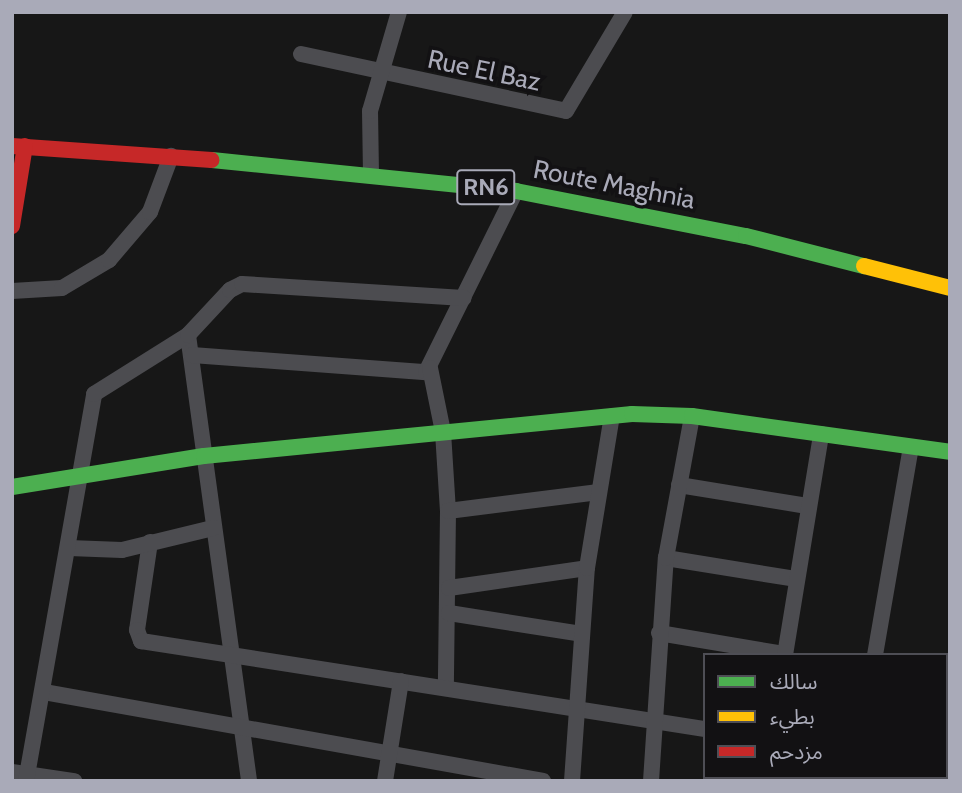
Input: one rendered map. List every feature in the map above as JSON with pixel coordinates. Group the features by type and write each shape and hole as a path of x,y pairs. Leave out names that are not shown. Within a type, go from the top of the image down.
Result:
{"street":[{"path":"371,174 370,111 378,73 398,12"},
{"name":"Rue El Baz","path":"378,73 566,111 625,12"},
{"path":"301,54 378,73"},
{"path":"12,226 19,146"},
{"name":"Route Maghnia","path":"19,146 371,174 516,191 746,236 950,288"},
{"path":"12,291 62,288 109,260 150,212 170,156"},
{"path":"446,687 449,613 448,511 443,432 429,368 516,191"},
{"path":"74,781 22,775 44,692 69,548 76,478 94,394 188,335 226,293 243,284 464,299"},
{"path":"188,335 229,654 249,781"},
{"path":"192,355 412,374 429,368"},
{"path":"12,487 205,456 612,416 692,416 950,452"},
{"path":"572,781 587,568 612,416"},
{"path":"651,781 666,558 692,416"},
{"path":"785,653 795,579 821,434"},
{"path":"875,653 911,447"},
{"path":"679,485 807,506"},
{"path":"448,511 599,492"},
{"path":"69,548 122,550 213,528"},
{"path":"150,542 139,639 703,729"},
{"path":"666,558 795,579"},
{"path":"449,588 587,568"},
{"path":"449,613 581,634"},
{"path":"659,633 779,653"},
{"path":"385,781 401,681"},
{"path":"44,692 543,781"}],"traffic: fast":[{"path":"212,160 516,191 746,236 864,266"},
{"path":"12,487 204,456 632,414 692,416 950,452"}],"traffic: slow":[{"path":"864,266 950,288"}],"traffic: jam":[{"path":"12,146 212,160"},
{"path":"12,226 25,146"},
{"path":"948,678 950,668"}]}
